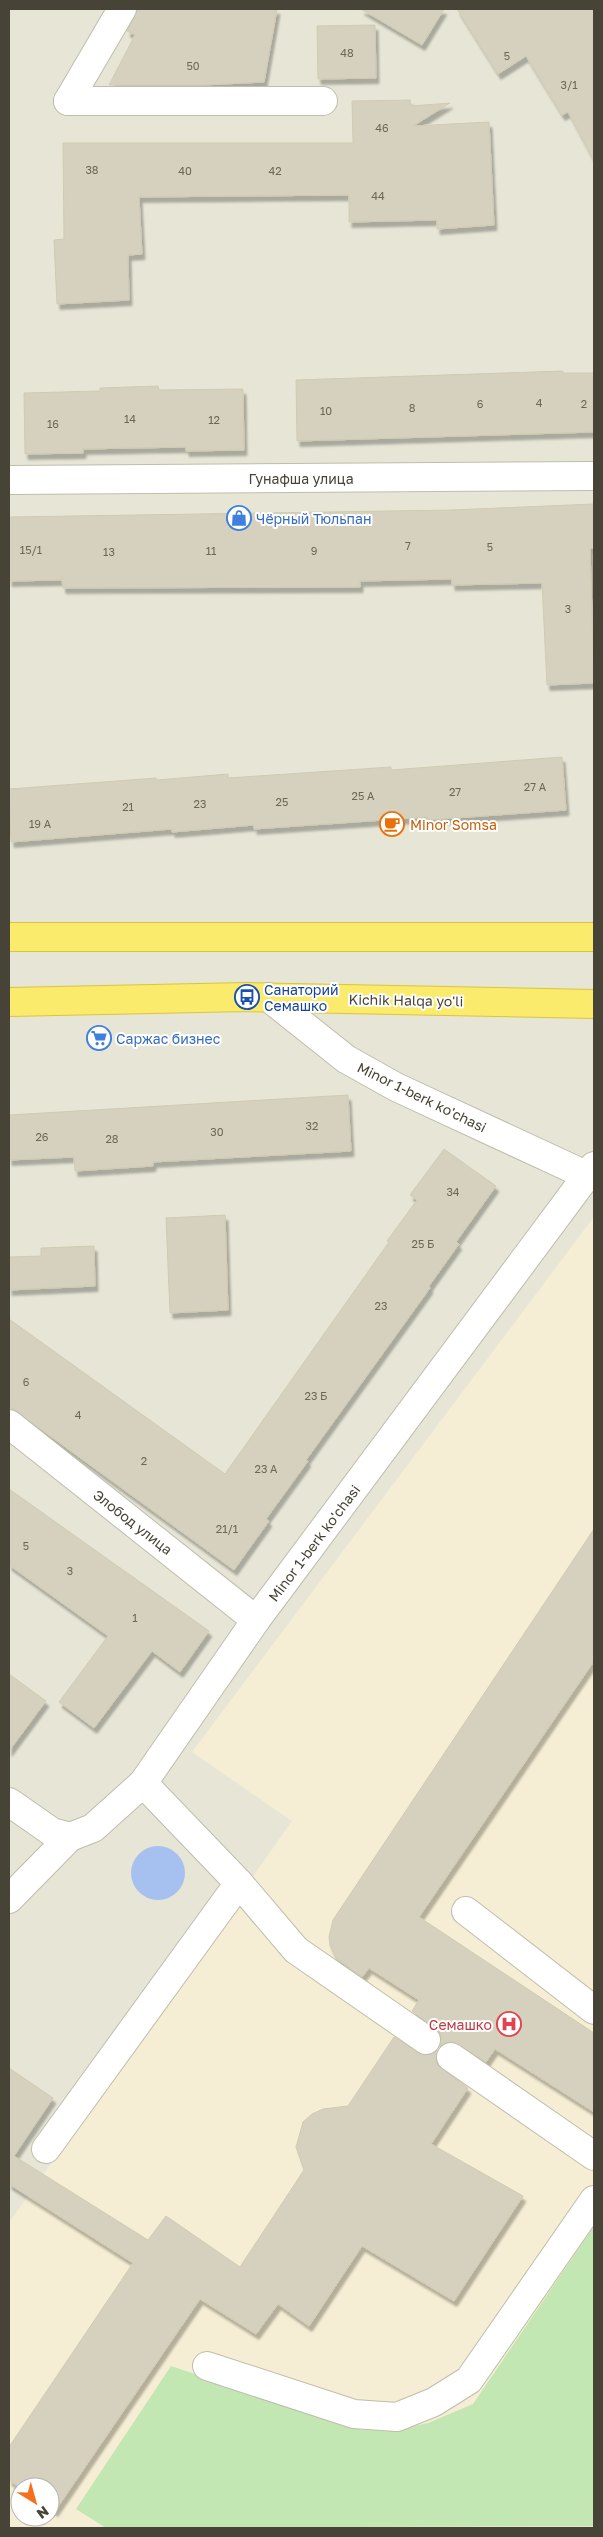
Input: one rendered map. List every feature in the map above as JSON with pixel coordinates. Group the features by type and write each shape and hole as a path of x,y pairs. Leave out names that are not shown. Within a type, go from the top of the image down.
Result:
{"highway":[{"path":"9,937 594,937"},
{"name":"Kichik Halqa yo'li","path":"9,1002 268,997 594,1004"}],"street":[{"path":"122,9 68,101 323,101"},
{"name":"Гунафша улица","path":"9,480 594,476"},
{"name":"Minor 1-berk ko'chasi","path":"70,1836 93,1828 143,1783 256,1620 591,1171 388,1083 346,1059 268,997"},
{"name":"Элобод улица","path":"9,1424 256,1620"},
{"path":"143,1783 239,1882 296,1950 426,2040"},
{"path":"9,1802 52,1832 70,1836"},
{"path":"9,1899 70,1836"},
{"path":"46,2149 239,1882"},
{"path":"466,1912 594,2010"},
{"path":"451,2057 594,2156"},
{"path":"207,2366 354,2414 397,2417 434,2402 469,2380 594,2200"}],"shaded area":[{"path":"9,9 594,9 594,2528 9,2528"},
{"path":"594,1217 594,2526 14,2528 12,2527 60,2527 60,2477 10,2477 9,2525 9,2223 292,1821 192,1752"}],"green space":[{"path":"594,2226 594,2526 106,2528 76,2509 171,2366 362,2430 395,2430 428,2423 473,2404"}],"water":[{"path":"158,1846 168,1848 177,1854 183,1863 185,1873 183,1883 177,1892 168,1898 158,1900 148,1898 139,1892 133,1883 131,1873 133,1863 139,1854 148,1848"}],"building":[{"path":"138,9 277,9 264,82 203,85 109,85 135,35 127,31"},
{"path":"361,9 444,9 422,45"},
{"path":"457,9 594,9 594,161 568,112 562,115 526,56 498,74"},
{"path":"375,25 376,78 318,79 317,26"},
{"path":"410,100 411,106 450,103 413,126 489,122 494,225 437,229 437,220 349,222 349,195 139,197 142,254 128,255 129,300 57,304 54,240 64,239 63,143 353,143 352,101"},
{"path":"563,371 563,373 594,373 594,432 297,441 296,380"},
{"path":"158,386 159,390 243,389 244,450 186,451 186,447 83,449 83,453 25,454 24,393 100,391 100,388"},
{"path":"594,504 594,548 590,548 594,683 547,685 542,583 452,585 452,579 360,581 360,587 63,588 62,580 9,581 9,517 451,510"},
{"path":"562,757 566,810 427,820 427,817 254,829 254,825 172,832 172,829 11,842 9,789 228,774 228,778 391,767 391,770"},
{"path":"348,1095 351,1151 153,1162 153,1166 75,1171 74,1157 9,1160 9,1115"},
{"path":"444,1149 496,1186 456,1242 459,1244 429,1286 430,1288 306,1460 308,1461 266,1519 269,1521 234,1570 9,1406 9,1319 225,1474 389,1242 387,1241 417,1200 410,1195"},
{"path":"225,1215 228,1310 170,1313 166,1218"},
{"path":"94,1246 95,1286 9,1290 9,1257 41,1256 41,1248"},
{"path":"9,1489 209,1631 180,1672 152,1651 94,1728 59,1702 108,1636 9,1565"},
{"path":"594,1529 594,1661 419,1917 594,2033 594,2112 495,2049 486,2062 453,2042 445,2043 440,2047 442,2041 440,2033 412,2011 419,2000 369,1968 362,1977 336,1958 330,1946 329,1937 333,1920"},
{"path":"9,1674 46,1701 9,1751"},
{"path":"394,2037 424,2055 432,2054 437,2050 435,2056 437,2064 468,2088 431,2144 523,2196 454,2301 362,2246 309,2326 278,2304 256,2334 200,2299 60,2504 60,2477 10,2477 9,2480 9,2447 133,2263 9,2184 9,2068 53,2098 14,2156 148,2240 166,2216 240,2267 304,2170 296,2147 303,2122 312,2114 323,2109 348,2106"}],"place":[{"name":"Чёрный Тюльпан","path":"239,518"},
{"name":"Minor Somsa","path":"392,824"},
{"name":"Санаторий Семашко","path":"247,997"},
{"name":"Саржас бизнес","path":"99,1038"},
{"name":"Семашко","path":"509,2024"}]}
